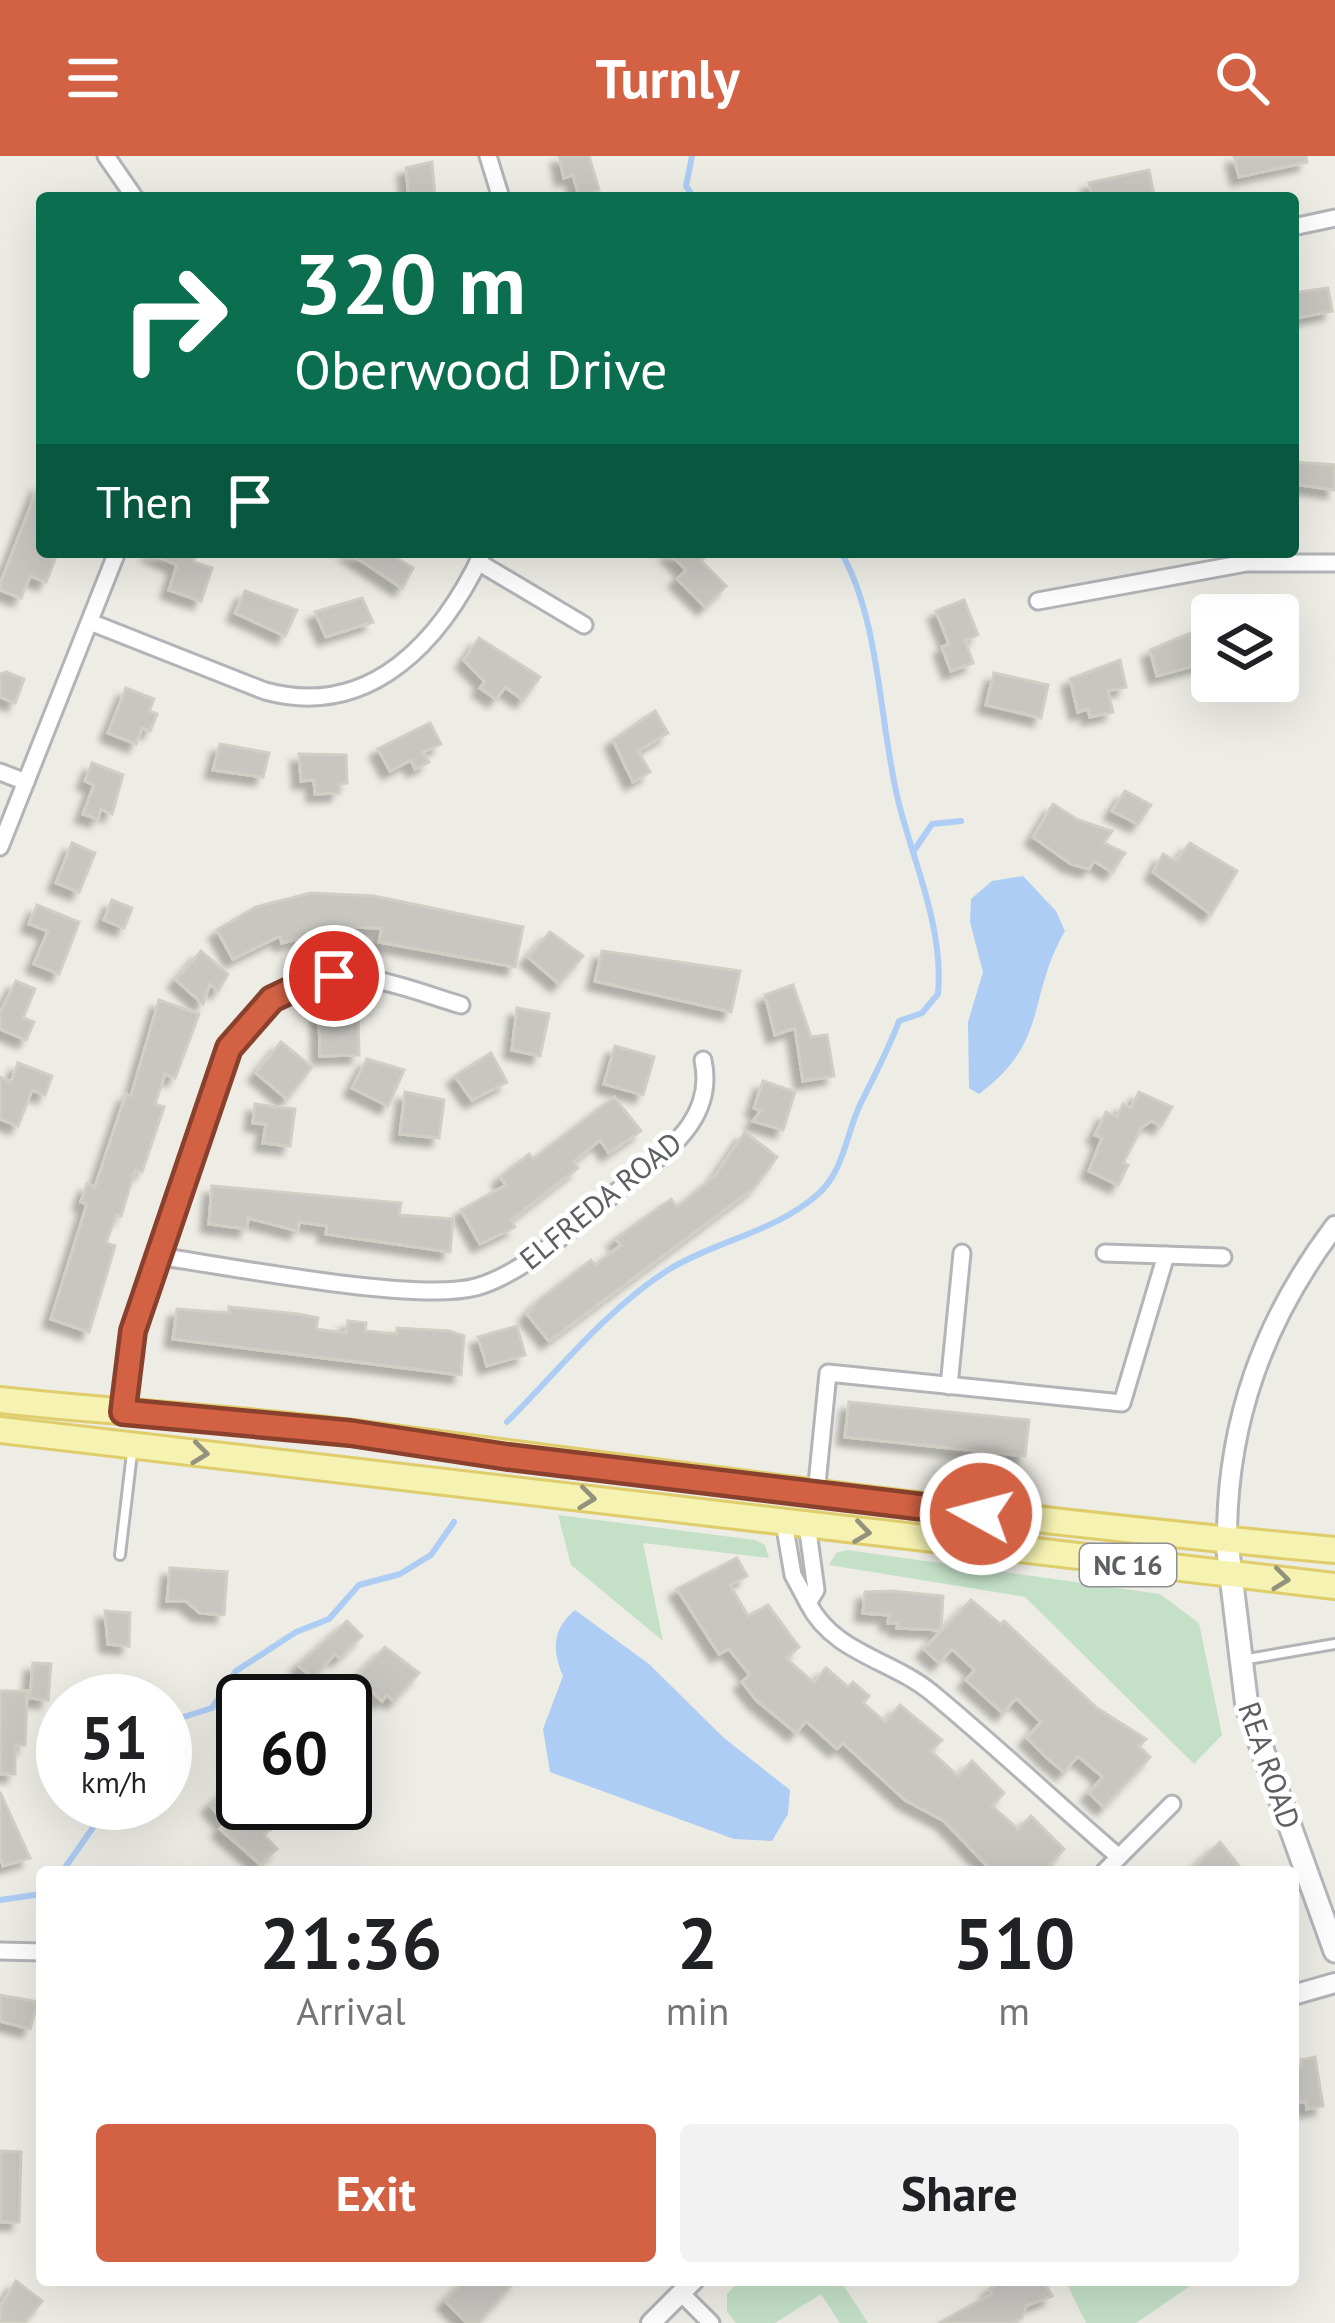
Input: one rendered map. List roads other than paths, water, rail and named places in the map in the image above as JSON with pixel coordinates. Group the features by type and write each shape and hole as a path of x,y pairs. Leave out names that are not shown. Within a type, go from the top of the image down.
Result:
{"main road":[{"name":"NC 16","path":"0,1400 350,1433 1227,1544 1335,1550"},
{"name":"NC 16","path":"0,1430 1335,1586"},
{"name":"REA ROAD","path":"1227,1544 1246,1707 1335,1951"}],"street":[{"path":"106,156 131,192"},
{"path":"488,156 499,192"},
{"path":"1299,226 1335,218"},
{"path":"0,847 115,558"},
{"path":"90,622 265,692 322,698 357,690 406,663 434,632 479,558"},
{"path":"482,558 584,626"},
{"path":"1038,602 1246,563 1335,563"},
{"path":"0,772 26,782"},
{"path":"123,1412 128,1354 157,1256 229,1048 254,1014 292,988 334,976 392,985 461,1005"},
{"name":"ELFREDA ROAD","path":"157,1256 391,1286 475,1287 512,1271 664,1154 689,1128 702,1105 707,1079 703,1060"},
{"path":"1227,1544 1227,1484 1252,1373 1288,1295 1335,1226"},
{"path":"949,1386 962,1253"},
{"path":"1105,1253 1222,1257"},
{"path":"816,1494 829,1373 1122,1403 1166,1255"},
{"path":"796,1523 793,1575 830,1633 859,1654 928,1688 1119,1857"},
{"path":"1110,1866 1172,1804"},
{"path":"0,1952 36,1952"},
{"path":"1299,1993 1335,1983"},
{"path":"651,2323 687,2287 711,2323"}],"lane":[{"path":"121,1556 133,1445"},
{"path":"1238,1661 1335,1644"}],"water":[{"path":"1023,876 1056,911 1065,931 1017,1056 979,1094 969,1088 968,1022 983,972 970,922 971,899 992,881"},
{"path":"575,1610 649,1664 724,1738 790,1790 788,1814 772,1841 734,1839 550,1772 543,1729 563,1676 556,1640"}],"waterway":[{"path":"690,192 686,186 692,156"},
{"path":"507,1422 604,1322 646,1286 686,1260 783,1218 817,1195 839,1164 855,1116 899,1021 922,1013 938,994 933,922 892,773 872,642 844,558"},
{"path":"913,852 932,824 961,821"},
{"path":"192,1714 212,1708 236,1671 296,1632 329,1619 359,1585 400,1574 431,1555 454,1522"},
{"path":"66,1866 91,1830"},
{"path":"0,1900 36,1895"}]}
